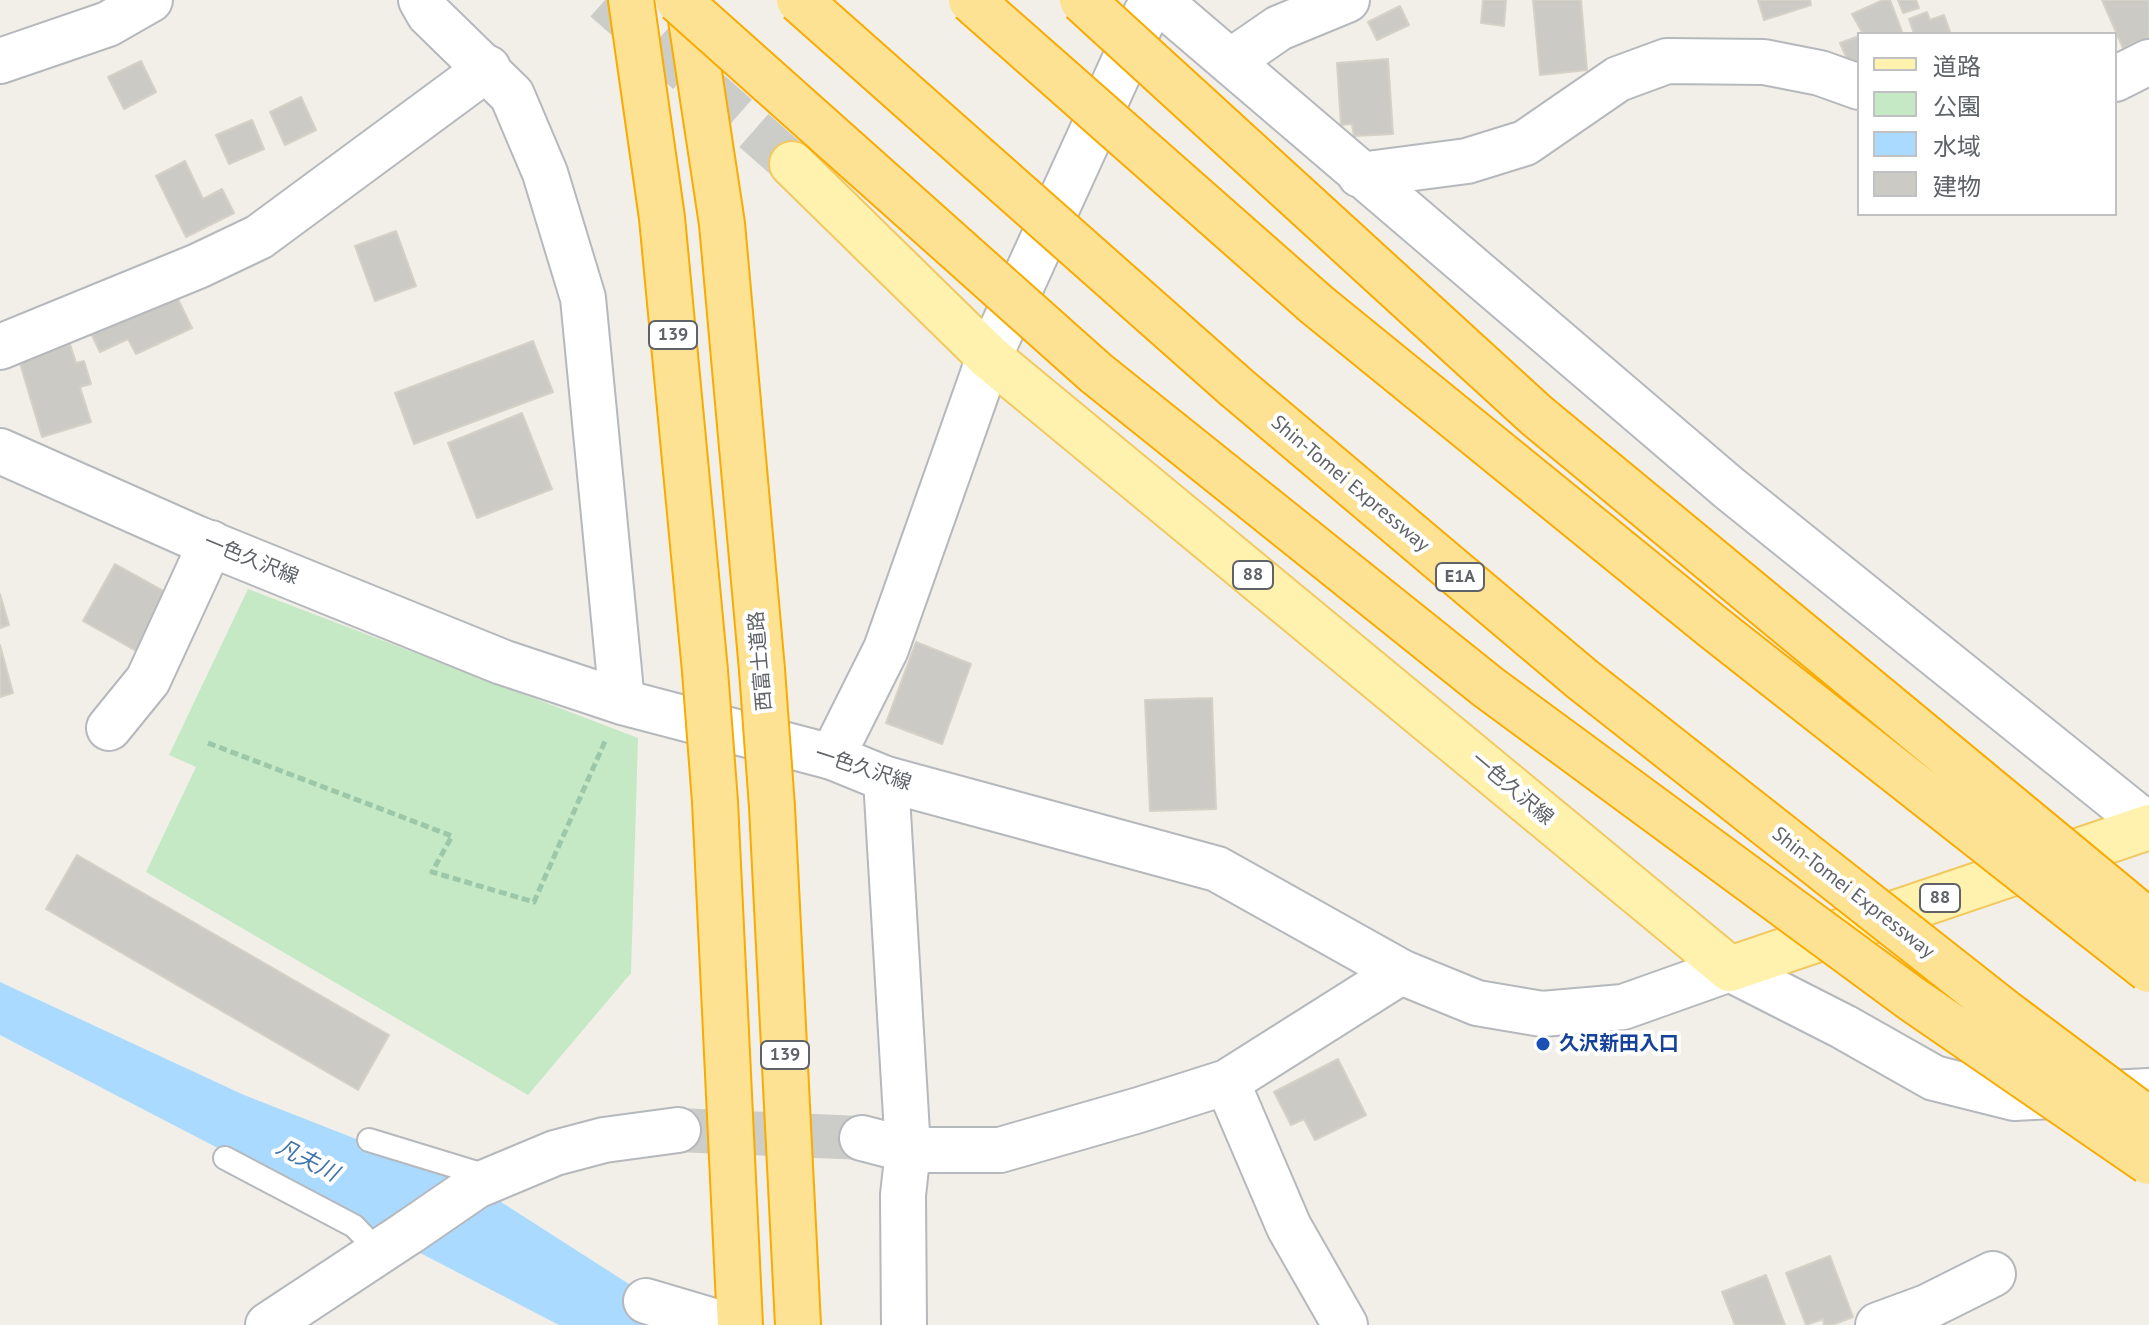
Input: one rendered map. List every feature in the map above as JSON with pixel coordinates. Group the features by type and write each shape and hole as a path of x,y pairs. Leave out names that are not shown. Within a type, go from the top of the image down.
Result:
{"highway":[{"name":"139","path":"631,0 662,218 705,671 715,802 735,1315"},
{"path":"678,0 1096,373 1488,687 1912,999 2149,1162"},
{"name":"西富士道路","path":"688,0 722,224 762,670 798,1314"},
{"name":"Shin-Tomei Expressway","path":"799,0 1225,378 1582,679 2006,1013 2149,1120"},
{"path":"971,0 1317,305 1713,627 2149,970"},
{"path":"1082,0 1536,415 2149,922"}],"main road":[{"name":"一色久沢線","path":"792,164 989,357 1730,969 2149,826"}],"street":[{"path":"0,61 108,24 150,0"},
{"path":"421,0 429,14 488,68 512,95 545,173 583,298 622,702"},
{"path":"832,757 886,649 989,357 1152,0"},
{"path":"1158,0 1729,488 2149,826"},
{"path":"1231,61 1279,28 1347,0"},
{"path":"1360,175 1467,161 1525,143 1618,79 1667,61 1764,62 1820,73 1857,86"},
{"path":"2117,78 2149,62"},
{"path":"0,347 198,266 259,237 488,68"},
{"name":"一色久沢線","path":"0,451 211,543 502,662 622,702 832,757 886,779 1217,869 1401,972 1477,1003 1542,1014 1623,1007 1730,969"},
{"path":"109,728 148,680 211,543"},
{"path":"886,779 908,1150 903,1195 904,1325"},
{"path":"1730,969 1844,1027 1934,1078 2014,1098 2149,1091"},
{"path":"862,1138 908,1150 1000,1150 1227,1082 1401,972"},
{"path":"1227,1082 1289,1227 1345,1325"},
{"path":"268,1325 485,1182 555,1153 604,1140 678,1130"},
{"path":"1878,1325 1927,1307 1993,1274"},
{"path":"646,1301 735,1315"}],"lane":[{"path":"369,1140 485,1182"},
{"path":"225,1158 354,1226 394,1242"}],"path":[{"path":"208,743 452,836 432,872 534,902 622,702"}],"green space":[{"path":"248,589 638,738 631,973 528,1095 146,872 196,767 169,755"}],"water":[{"name":"凡夫川","path":"0,982 244,1095 476,1186 693,1325 559,1325 0,1035"}],"building":[{"path":"1483,0 1506,0 1504,26 1481,23"},
{"path":"1533,0 1581,0 1587,70 1540,75"},
{"path":"1758,0 1810,0 1811,5 1764,20"},
{"path":"1883,0 1890,0 1902,32 1862,32 1852,14"},
{"path":"1898,0 1916,0 1919,8 1903,13"},
{"path":"2102,0 2149,0 2149,48 2146,50 2141,40 2123,48"},
{"path":"1400,6 1409,25 1377,40 1368,22"},
{"path":"1927,12 1930,20 1944,15 1950,32 1913,32 1909,19"},
{"path":"1857,37 1857,70 1851,68 1840,43"},
{"path":"1388,59 1393,134 1354,136 1352,124 1341,125 1337,63"},
{"path":"141,61 156,92 124,109 108,77"},
{"path":"301,97 316,130 285,145 270,112"},
{"path":"252,120 264,149 229,164 216,135"},
{"path":"185,161 203,199 222,189 234,213 186,237 156,176"},
{"path":"396,231 416,286 375,301 355,246"},
{"path":"172,287 192,328 136,354 128,339 100,352 88,327"},
{"path":"533,341 553,392 414,444 395,393"},
{"path":"70,344 76,363 84,361 91,384 80,387 91,422 42,437 19,360"},
{"path":"522,413 552,489 477,518 448,443"},
{"path":"115,564 171,595 138,652 83,621"},
{"path":"0,594 9,625 0,628"},
{"path":"916,642 971,664 942,744 886,723"},
{"path":"0,645 13,693 0,697"},
{"path":"1212,698 1216,809 1150,811 1145,700"},
{"path":"77,855 389,1035 358,1090 46,909"},
{"path":"1338,1059 1366,1115 1315,1140 1304,1119 1291,1125 1274,1092"},
{"path":"1830,1256 1853,1317 1832,1325 1824,1325 1823,1319 1806,1325 1786,1273"},
{"path":"1766,1275 1785,1325 1735,1325 1722,1292"}],"tunnel":[{"path":"605,0 792,164"},
{"path":"678,1130 862,1138"}],"place":[{"name":"久沢新田入口","path":"1543,1044"}]}
